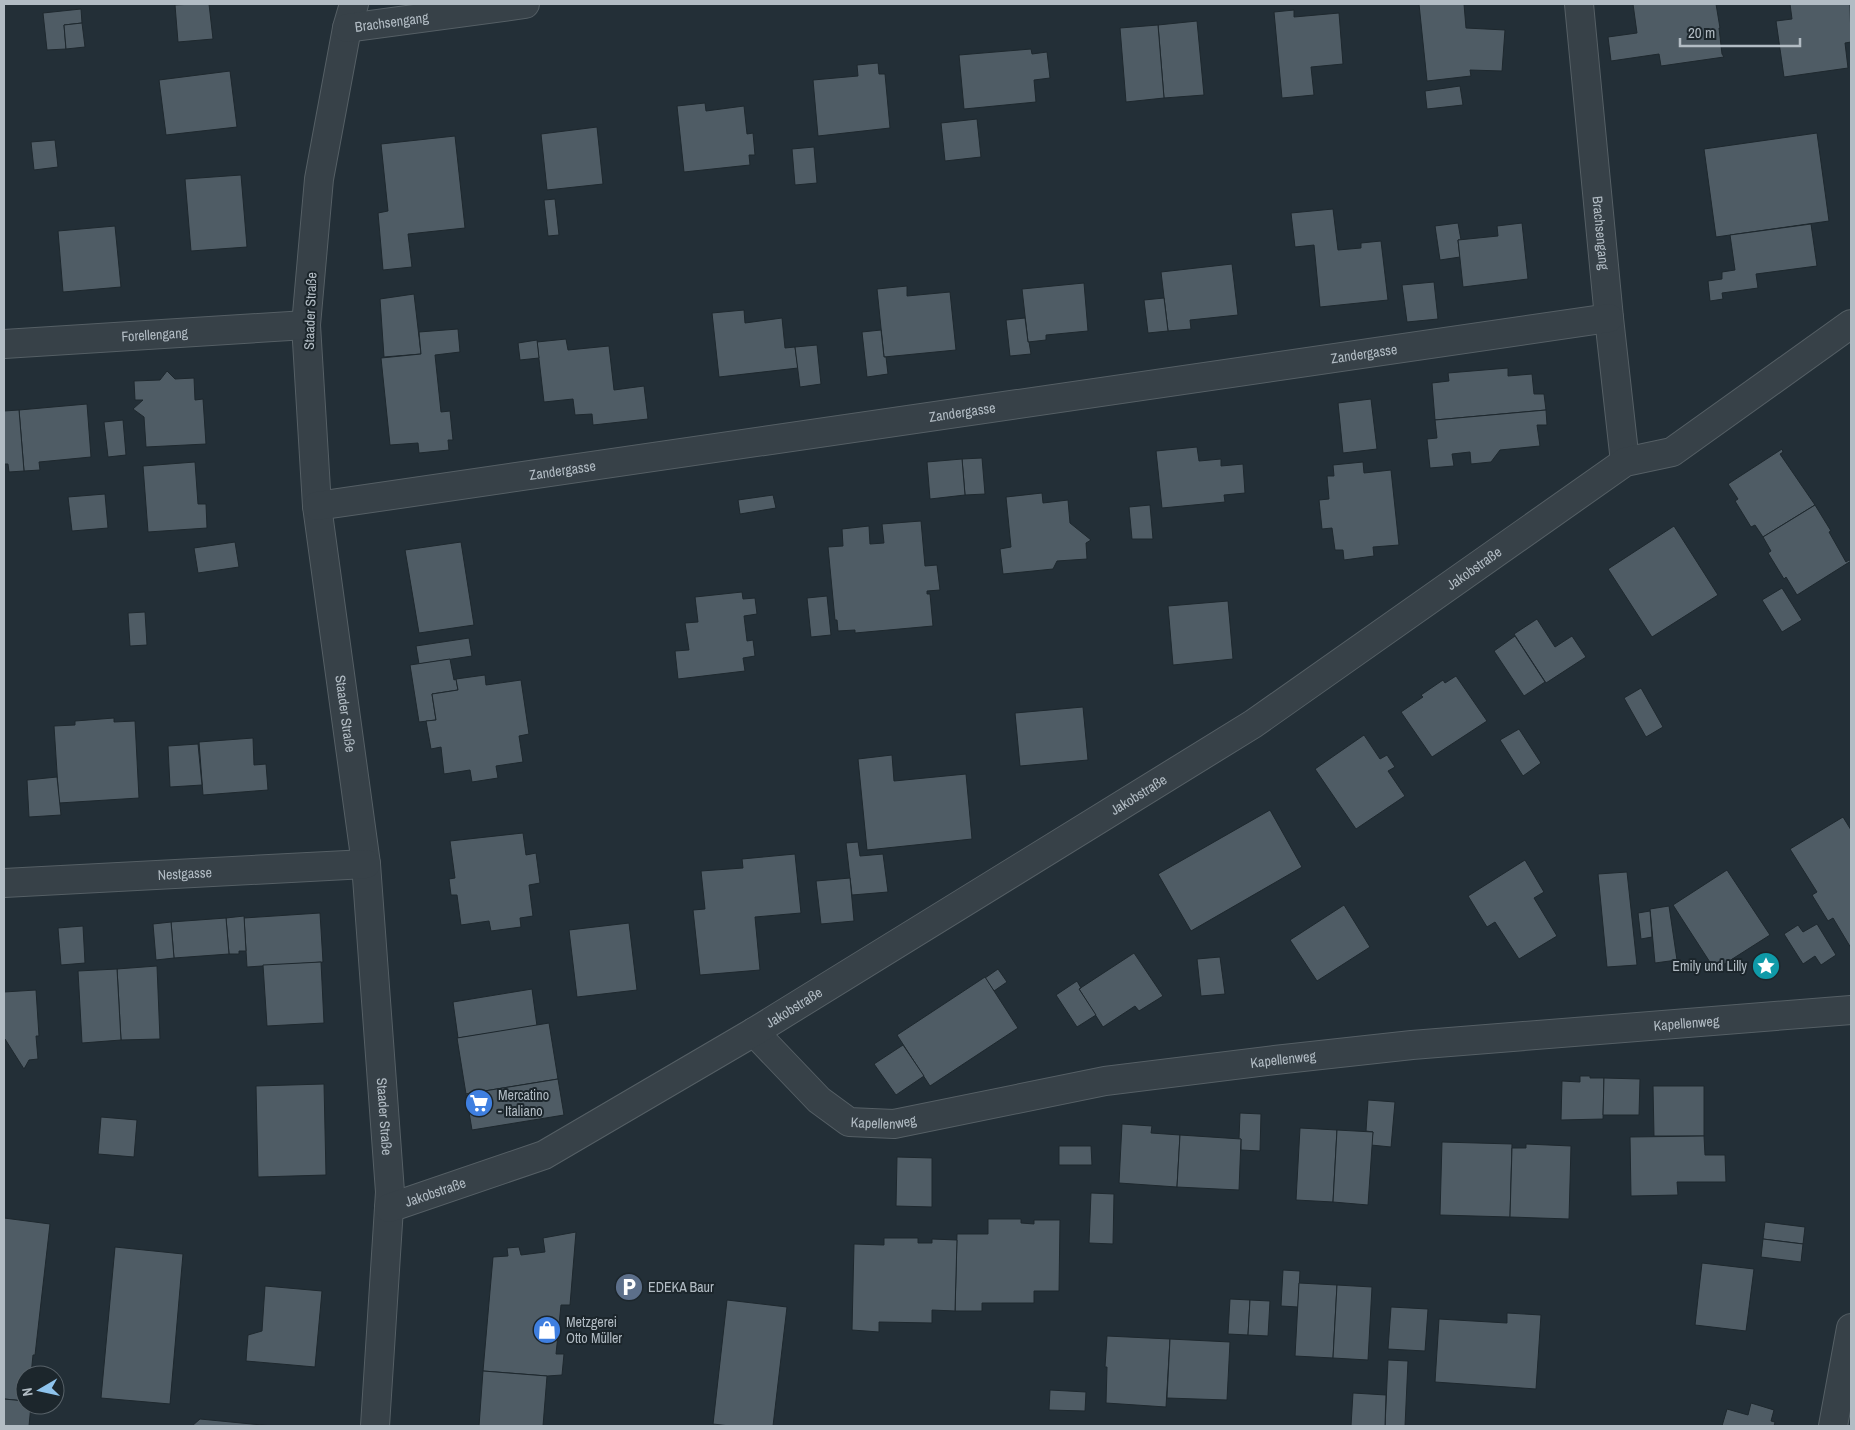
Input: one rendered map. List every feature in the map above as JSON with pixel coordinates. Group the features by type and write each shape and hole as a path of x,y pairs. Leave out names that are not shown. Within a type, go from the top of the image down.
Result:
{"street":[{"name":"Brachsengang","path":"350,16 525,4"},
{"name":"Brachsengang","path":"1579,4 1609,318 1625,462"},
{"name":"Staader Straße","path":"350,16 319,179 306,325 318,506 366,864 390,1192 375,1426"},
{"name":"Zandergasse","path":"318,506 1609,318"},
{"name":"Jakobstraße","path":"389,1208 544,1155 754,1032 1253,724 1625,462 1672,452 1851,324"},
{"name":"Forellengang","path":"4,344 306,325"},
{"name":"Nestgasse","path":"4,883 366,864"},
{"name":"Kapellenweg","path":"754,1032 819,1100 849,1122 894,1124 1105,1081 1256,1062 1412,1045 1851,1010"},
{"path":"1833,1426 1851,1328"}],"building":[{"path":"209,4 213,39 178,42 175,5"},
{"path":"1419,4 1464,4 1466,28 1505,30 1502,71 1470,70 1471,76 1427,81"},
{"path":"1633,4 1716,4 1722,54 1724,57 1661,66 1659,54 1611,61 1608,37 1637,33"},
{"path":"1790,4 1850,4 1851,42 1845,43 1848,68 1784,77 1776,21 1792,19"},
{"path":"81,9 82,23 64,25 66,49 47,50 43,13"},
{"path":"1294,10 1294,17 1339,13 1343,64 1311,67 1314,95 1282,98 1274,12"},
{"path":"1197,21 1204,95 1164,98 1158,25"},
{"path":"82,23 85,47 66,49 64,25"},
{"path":"1158,25 1164,98 1126,102 1120,28"},
{"path":"1031,49 1032,54 1047,52 1050,78 1034,80 1036,102 964,109 959,55"},
{"path":"878,63 879,74 885,74 890,128 818,136 813,80 858,76 857,65"},
{"path":"230,71 237,127 166,135 159,80"},
{"path":"1460,86 1463,105 1427,109 1425,91"},
{"path":"705,103 706,111 744,106 747,134 753,133 755,155 749,155 750,165 684,172 677,106"},
{"path":"977,119 981,157 945,161 941,123"},
{"path":"597,127 603,184 547,190 541,134"},
{"path":"1817,133 1829,221 1716,237 1704,149"},
{"path":"455,136 465,228 408,234 412,267 383,270 378,213 388,211 381,144"},
{"path":"55,140 58,167 34,170 31,142"},
{"path":"814,147 817,183 795,185 792,149"},
{"path":"241,175 247,247 191,251 185,179"},
{"path":"555,199 559,235 548,236 544,200"},
{"path":"1333,209 1338,250 1361,248 1361,243 1381,241 1388,300 1320,307 1314,245 1295,247 1291,213"},
{"path":"1458,223 1461,240 1458,240 1460,257 1440,260 1435,226"},
{"path":"1522,223 1528,279 1463,287 1458,240 1498,236 1497,226"},
{"path":"1811,224 1817,266 1756,274 1758,288 1722,293 1723,299 1710,301 1708,281 1722,279 1722,272 1735,270 1730,235"},
{"path":"115,226 121,287 63,292 58,231"},
{"path":"1232,264 1238,315 1190,320 1191,329 1168,331 1161,272"},
{"path":"1434,282 1438,319 1407,322 1402,285"},
{"path":"1084,283 1088,331 1046,335 1046,340 1028,342 1022,289"},
{"path":"907,286 907,296 950,292 956,350 884,357 877,289"},
{"path":"414,294 421,354 384,357 380,299"},
{"path":"1164,298 1168,331 1148,333 1144,300"},
{"path":"744,310 745,323 782,318 785,348 795,347 798,368 719,377 712,313"},
{"path":"1025,318 1031,354 1010,356 1006,320"},
{"path":"458,329 460,352 435,355 441,412 450,411 453,440 448,440 449,450 419,453 418,443 390,445 381,358 421,354 419,332"},
{"path":"881,330 888,374 867,377 862,332"},
{"path":"566,339 568,350 609,346 614,390 644,386 648,419 593,425 592,414 575,415 573,399 544,402 537,342"},
{"path":"537,340 539,358 520,360 518,343"},
{"path":"817,345 821,384 800,387 795,347"},
{"path":"1508,368 1508,376 1532,374 1534,394 1544,394 1546,410 1435,420 1432,383 1449,381 1448,373"},
{"path":"167,371 175,379 194,378 195,400 203,399 206,444 146,447 144,417 133,409 143,400 135,400 134,381 160,380"},
{"path":"1371,399 1377,449 1343,453 1338,403"},
{"path":"87,404 91,457 39,462 40,470 24,471 19,410"},
{"path":"19,410 24,471 9,472 8,464 4,464 4,411"},
{"path":"1546,410 1547,425 1537,425 1540,446 1500,450 1491,462 1471,464 1470,452 1452,454 1454,466 1430,468 1427,439 1437,438 1435,420"},
{"path":"123,420 126,455 108,457 104,422"},
{"path":"1197,447 1199,461 1221,459 1221,466 1243,464 1245,493 1224,495 1225,502 1162,508 1156,451"},
{"path":"1782,449 1783,452 1780,454 1815,505 1763,537 1755,525 1751,527 1735,501 1738,499 1728,484"},
{"path":"982,458 985,494 965,495 962,459"},
{"path":"962,459 965,495 930,499 927,462"},
{"path":"195,462 198,504 206,504 207,528 148,532 143,466"},
{"path":"1363,462 1364,473 1391,470 1399,545 1373,547 1374,556 1344,560 1343,550 1335,550 1332,528 1322,529 1319,500 1329,499 1327,476 1334,476 1333,465"},
{"path":"1042,493 1043,503 1068,500 1070,523 1091,540 1086,543 1087,559 1057,561 1053,569 1003,574 1000,549 1011,547 1006,497"},
{"path":"105,494 108,528 72,531 68,497"},
{"path":"773,495 776,508 740,514 738,500"},
{"path":"1150,505 1153,539 1132,539 1129,507"},
{"path":"1815,505 1831,531 1829,532 1846,562 1851,561 1797,595 1786,577 1784,579 1768,553 1771,551 1763,537"},
{"path":"921,521 925,566 937,565 940,590 927,591 927,594 930,594 933,626 855,633 855,630 838,631 837,620 835,620 828,547 843,546 842,529 869,526 870,544 884,543 882,524"},
{"path":"1674,526 1718,595 1652,637 1608,569"},
{"path":"235,542 239,567 198,573 194,548"},
{"path":"461,542 474,625 419,633 405,550"},
{"path":"1782,588 1802,620 1782,632 1762,600"},
{"path":"742,592 743,599 755,598 757,614 744,616 747,641 753,640 755,656 743,658 745,671 678,679 675,651 689,650 685,623 698,622 695,597"},
{"path":"827,596 831,635 811,637 807,598"},
{"path":"1228,601 1233,659 1173,665 1168,606"},
{"path":"145,612 147,645 130,646 128,613"},
{"path":"1537,619 1555,647 1572,636 1586,657 1546,683 1514,634"},
{"path":"1515,636 1545,682 1524,696 1494,651"},
{"path":"469,638 472,656 419,664 416,646"},
{"path":"450,659 458,690 432,694 436,720 419,722 410,665"},
{"path":"485,675 486,685 521,680 529,734 519,736 523,762 496,766 498,778 472,782 470,770 444,774 441,747 431,749 426,721 436,720 432,694 458,690 456,679"},
{"path":"1456,676 1487,721 1432,757 1401,712 1443,680 1445,683"},
{"path":"1641,688 1663,727 1646,737 1624,698"},
{"path":"1083,707 1088,760 1020,766 1015,713"},
{"path":"114,718 114,722 135,721 139,798 59,803 54,726 75,725 75,721"},
{"path":"1519,729 1541,763 1523,776 1500,740"},
{"path":"1364,735 1380,759 1387,755 1395,767 1388,771 1405,796 1356,829 1315,769"},
{"path":"253,738 254,765 266,764 268,790 203,795 199,742"},
{"path":"198,744 202,785 170,787 168,746"},
{"path":"892,755 894,781 966,774 972,839 867,850 858,759"},
{"path":"57,777 61,815 29,817 27,780"},
{"path":"1270,810 1302,867 1191,931 1158,874"},
{"path":"1843,817 1851,830 1851,948 1833,918 1828,921 1812,895 1817,892 1790,849"},
{"path":"523,833 526,855 536,853 540,883 529,885 533,916 520,918 521,927 491,931 489,921 461,925 457,895 451,895 449,879 455,878 450,841"},
{"path":"858,842 860,856 883,854 888,892 852,895 846,843"},
{"path":"795,854 801,913 755,917 760,970 700,975 693,910 705,909 701,871 743,868 742,859"},
{"path":"1525,860 1544,892 1534,898 1557,936 1519,959 1495,922 1487,927 1468,896"},
{"path":"1727,870 1770,935 1715,970 1673,905"},
{"path":"1627,872 1637,965 1607,967 1598,874"},
{"path":"850,878 854,921 821,924 816,881"},
{"path":"1344,905 1370,947 1317,981 1290,940"},
{"path":"1669,906 1677,960 1655,963 1650,909"},
{"path":"1650,911 1652,937 1641,939 1638,913"},
{"path":"320,913 323,962 247,967 244,918"},
{"path":"244,916 246,951 239,951 239,954 229,954 226,918"},
{"path":"226,918 229,954 174,958 171,922"},
{"path":"171,922 174,958 156,960 153,924"},
{"path":"629,923 637,990 577,997 569,930"},
{"path":"1817,924 1836,955 1821,965 1815,956 1803,964 1784,934 1798,925 1803,932"},
{"path":"83,926 85,963 61,965 58,928"},
{"path":"1134,953 1163,996 1139,1011 1135,1006 1103,1027 1079,989"},
{"path":"1220,957 1225,994 1201,996 1197,959"},
{"path":"321,962 324,1023 267,1026 263,965"},
{"path":"157,966 160,1039 121,1040 117,969"},
{"path":"117,969 121,1040 82,1043 78,971"},
{"path":"998,969 1007,982 994,991 985,978"},
{"path":"985,977 1018,1028 930,1086 897,1035"},
{"path":"1077,981 1081,988 1079,989 1096,1015 1077,1027 1056,995"},
{"path":"532,989 537,1026 458,1038 453,1002"},
{"path":"36,990 39,1036 36,1036 38,1059 29,1060 24,1069 4,1039 4,992"},
{"path":"549,1023 558,1079 466,1094 457,1038"},
{"path":"903,1045 924,1076 896,1095 874,1064"},
{"path":"1580,1076 1604,1078 1603,1119 1561,1120 1562,1081 1580,1082"},
{"path":"1604,1078 1640,1079 1639,1115 1603,1115"},
{"path":"558,1079 564,1115 472,1130 466,1094"},
{"path":"324,1084 326,1175 258,1177 256,1086"},
{"path":"1653,1086 1704,1086 1704,1136 1654,1136"},
{"path":"1368,1100 1395,1102 1391,1147 1371,1145 1373,1132 1366,1131"},
{"path":"1240,1113 1261,1114 1260,1151 1241,1150 1241,1139 1239,1139"},
{"path":"101,1117 137,1120 134,1157 98,1154"},
{"path":"1122,1124 1152,1126 1151,1133 1180,1135 1177,1187 1119,1183"},
{"path":"1300,1128 1337,1130 1333,1202 1296,1200"},
{"path":"1337,1130 1373,1132 1368,1205 1333,1202"},
{"path":"1180,1135 1241,1139 1239,1190 1177,1187"},
{"path":"1704,1136 1705,1155 1725,1155 1726,1182 1677,1182 1678,1195 1631,1196 1630,1137"},
{"path":"1442,1142 1512,1144 1510,1217 1440,1215"},
{"path":"1526,1144 1571,1146 1569,1219 1510,1217 1512,1148 1526,1148"},
{"path":"1059,1146 1091,1146 1092,1165 1059,1165"},
{"path":"897,1157 932,1158 932,1207 896,1206"},
{"path":"1091,1193 1114,1194 1113,1244 1089,1243"},
{"path":"4,1218 50,1224 35,1355 33,1355 32,1365 15,1365 15,1400 4,1399"},
{"path":"988,1219 1021,1219 1021,1223 1034,1224 1034,1220 1060,1220 1059,1291 1034,1291 1034,1303 982,1303 982,1311 955,1311 957,1234 988,1234"},
{"path":"1765,1222 1805,1227 1803,1244 1763,1239"},
{"path":"576,1232 570,1305 561,1305 556,1354 564,1354 562,1375 547,1376 483,1371 493,1257 508,1256 507,1248 519,1247 521,1255 545,1252 543,1238"},
{"path":"884,1238 918,1238 918,1243 932,1243 932,1239 957,1240 955,1311 932,1310 932,1323 879,1322 879,1332 852,1330 854,1244 884,1245"},
{"path":"1763,1239 1803,1244 1801,1262 1761,1257"},
{"path":"115,1247 183,1254 170,1404 101,1398"},
{"path":"1702,1263 1754,1269 1746,1331 1695,1325"},
{"path":"1283,1270 1300,1271 1298,1307 1281,1306"},
{"path":"1299,1283 1337,1285 1333,1358 1295,1356"},
{"path":"1337,1285 1372,1287 1368,1360 1333,1358"},
{"path":"265,1286 322,1291 315,1367 246,1361 248,1335 262,1331"},
{"path":"1230,1299 1250,1300 1248,1335 1228,1334"},
{"path":"727,1300 787,1307 773,1426 713,1424"},
{"path":"1250,1300 1270,1301 1268,1336 1248,1335"},
{"path":"1391,1307 1428,1309 1425,1351 1388,1349"},
{"path":"1507,1313 1541,1315 1536,1389 1435,1382 1439,1319 1507,1323"},
{"path":"1107,1336 1170,1339 1166,1407 1106,1403 1107,1367 1105,1367"},
{"path":"1170,1339 1230,1342 1227,1400 1167,1398"},
{"path":"1388,1360 1408,1361 1405,1426 1385,1426"},
{"path":"483,1371 547,1376 543,1426 479,1426"},
{"path":"1050,1390 1086,1392 1085,1411 1049,1410"},
{"path":"1353,1393 1386,1395 1385,1426 1351,1426"},
{"path":"4,1399 15,1400 15,1415 30,1415 29,1426 4,1426"},
{"path":"1751,1403 1774,1410 1771,1421 1775,1422 1774,1426 1722,1426 1727,1409 1748,1415"},
{"path":"200,1419 272,1426 192,1426"}],"place":[{"name":"Emily und Lilly","path":"1766,966"},
{"name":"Mercatino - Italiano","path":"479,1103"},
{"name":"EDEKA Baur","path":"629,1287"},
{"name":"Metzgerei Otto Müller","path":"547,1330"}]}
